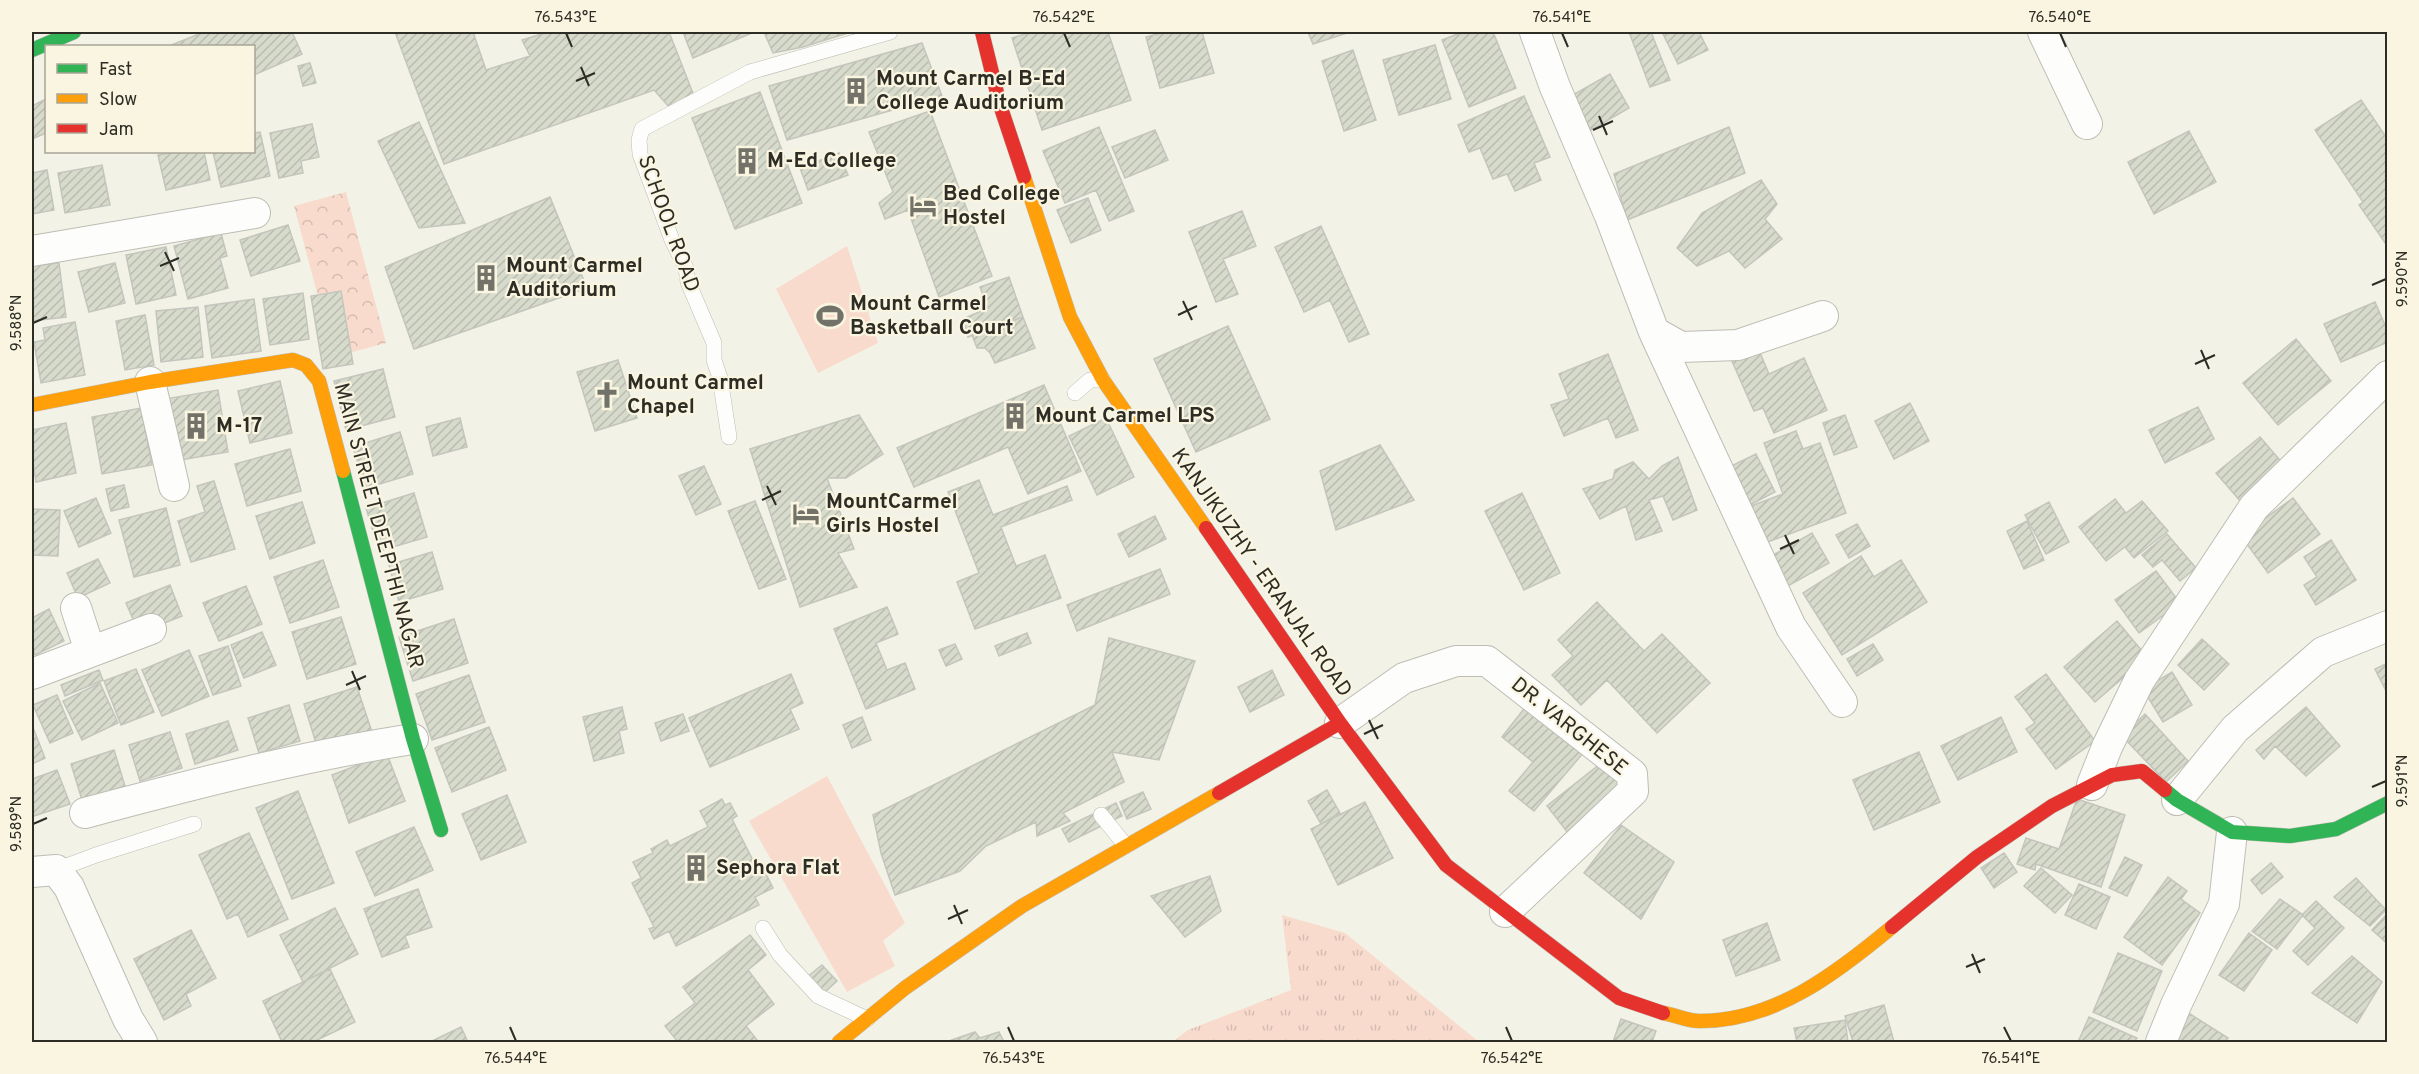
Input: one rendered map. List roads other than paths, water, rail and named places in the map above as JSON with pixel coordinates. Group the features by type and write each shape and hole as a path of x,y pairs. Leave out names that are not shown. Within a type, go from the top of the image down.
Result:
{"main road":[{"path":"32,50 74,32"},
{"name":"KANJIKUZHY - ERANJAL ROAD","path":"839,1042 905,988 1022,906 1340,723 1103,380 1070,318 1000,105 982,32"},
{"name":"MAIN STREET DEEPTHI NAGAR","path":"32,405 150,382 293,360 306,365 319,381 413,739 441,830"},
{"path":"1340,723 1446,865 1619,998 1656,1011 1698,1021 1741,1017 1795,996 1840,970 1977,857 2052,807 2112,775 2142,771 2178,800 2232,832 2290,836 2336,829 2388,803"}],"street":[{"path":"1535,32 1555,87 1610,216 1654,332 1791,627 1842,702"},
{"path":"2043,32 2087,124"},
{"path":"32,251 255,213"},
{"path":"1654,332 1681,346 1738,345 1823,316"},
{"path":"2092,785 2107,747 2139,681 2254,507 2388,376"},
{"path":"150,382 174,486"},
{"path":"76,608 90,651"},
{"path":"2178,800 2235,729 2323,652 2388,626"},
{"path":"32,674 151,629"},
{"name":"DR. VARGHESE","path":"1340,723 1404,678 1456,661 1487,661 1632,774 1633,791 1505,912"},
{"path":"85,813 237,773 347,749 413,739"},
{"path":"2161,1042 2224,904 2232,832"},
{"path":"44,871 69,887 128,1019 142,1042"}],"lane":[{"name":"SCHOOL ROAD","path":"729,437 720,378 714,360 714,343 688,282 686,268 672,240 640,154 639,140 642,129 750,72 890,32"},
{"path":"1075,393 1090,380 1103,380"},
{"path":"1101,815 1126,846"},
{"path":"44,871 194,824"},
{"path":"763,928 780,955 818,996 867,1019"}],"place":[{"name":"Mount Carmel B-Ed College Auditorium","path":"856,91"},
{"name":"M-Ed College","path":"747,161"},
{"name":"Bed College Hostel","path":"923,206"},
{"name":"Mount Carmel Auditorium","path":"486,278"},
{"name":"Mount Carmel Basketball Court","path":"830,316"},
{"name":"Mount Carmel Chapel","path":"607,395"},
{"name":"Mount Carmel LPS","path":"1015,416"},
{"name":"M-17","path":"196,426"},
{"name":"MountCarmel Girls Hostel","path":"806,514"},
{"name":"Sephora Flat","path":"696,868"}]}
